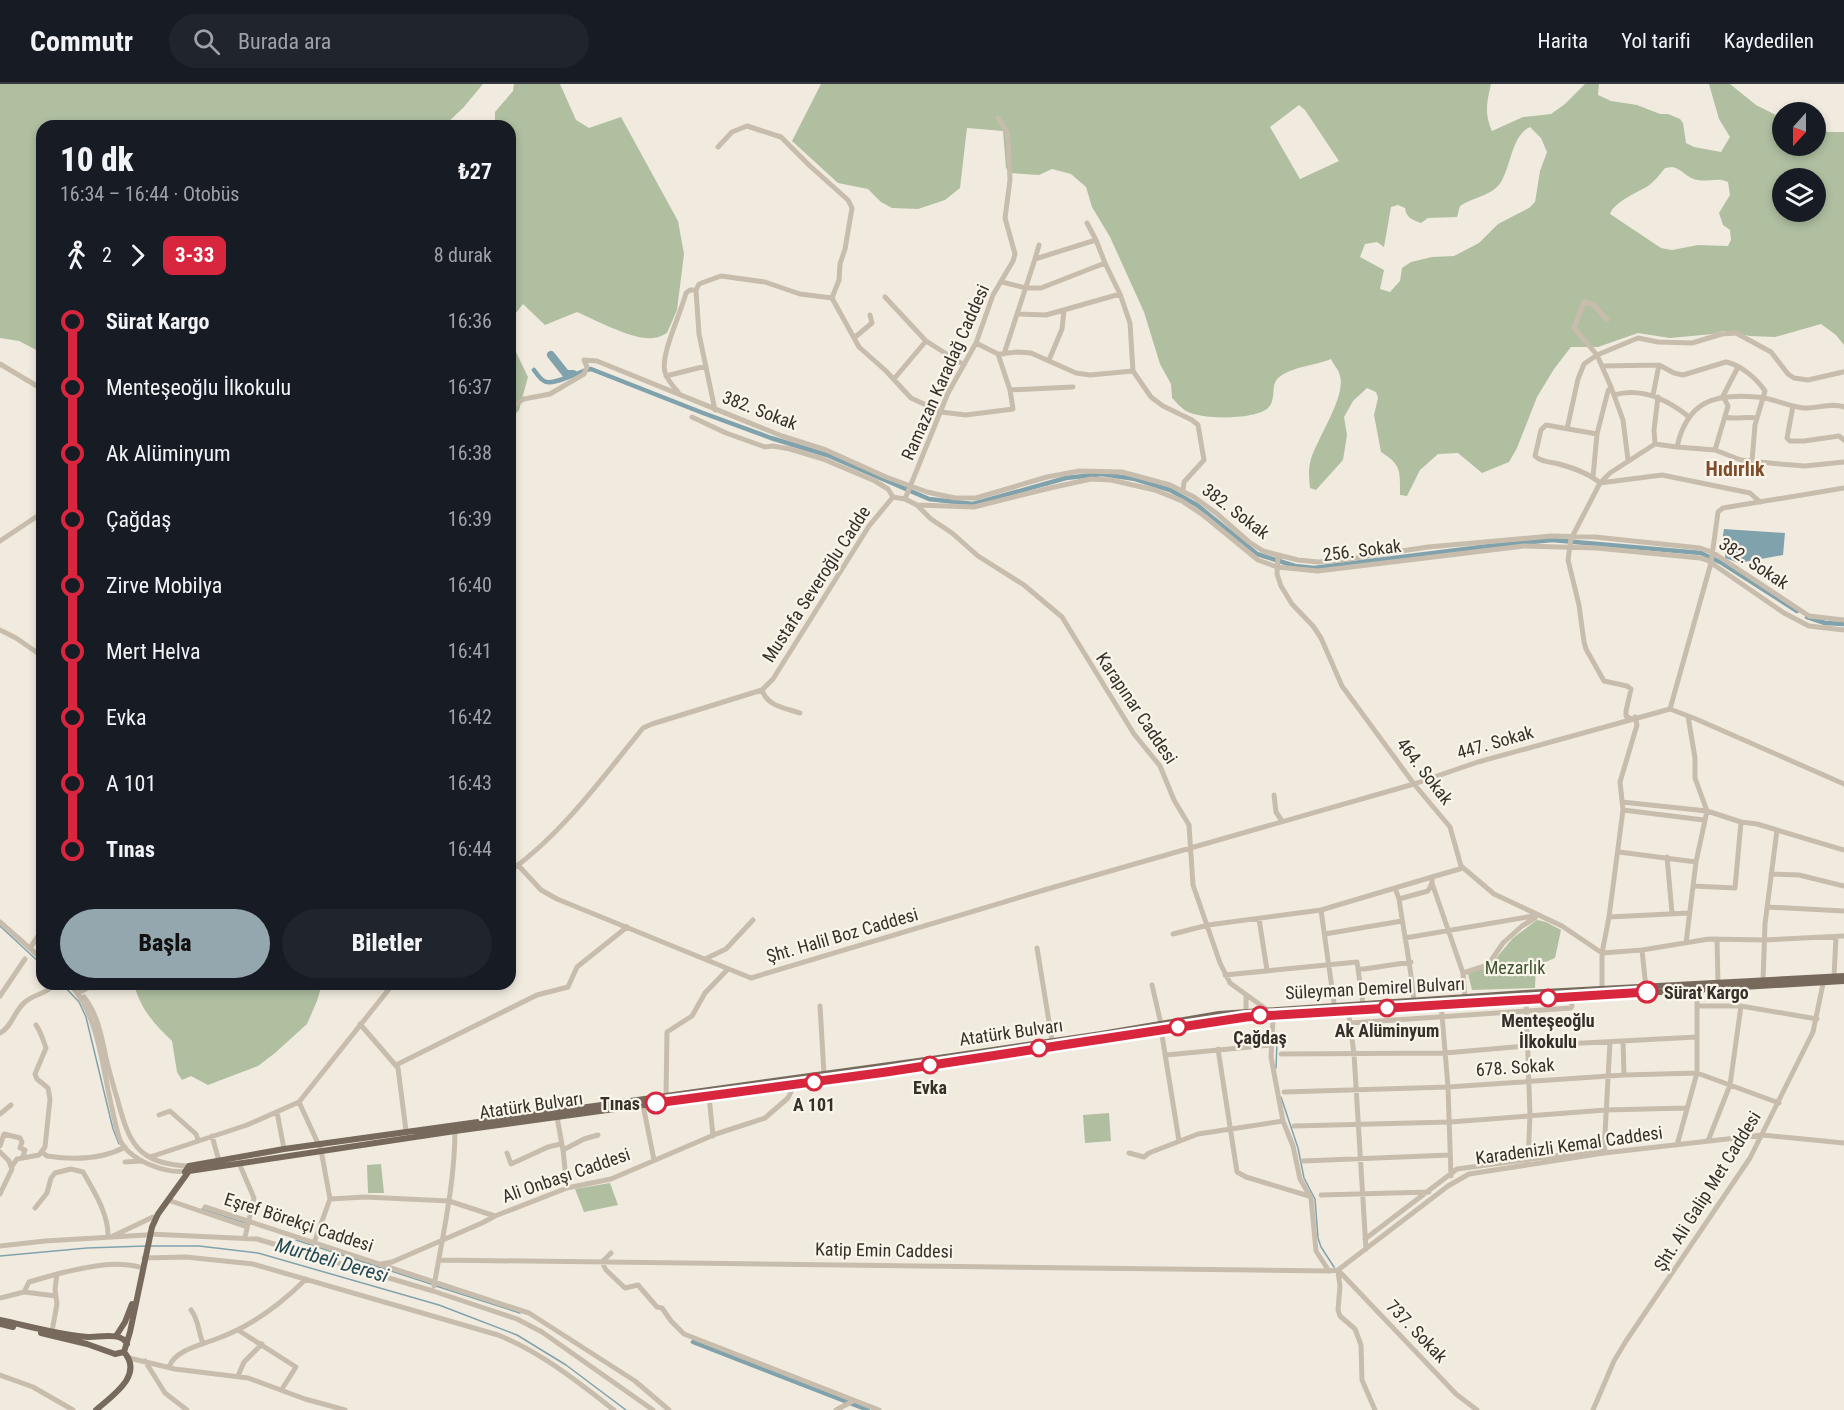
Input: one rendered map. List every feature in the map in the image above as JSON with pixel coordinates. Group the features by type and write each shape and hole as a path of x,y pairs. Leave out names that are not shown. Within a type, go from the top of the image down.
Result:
{"main road":[{"name":"Süleyman Demirel Bulvarı","path":"1268,1012 1441,1002 1465,998 1602,989 1824,980 1844,976"},
{"name":"Süleyman Demirel Bulvarı","path":"1348,1007 1363,1004 1571,997 1718,982 1844,981"},
{"name":"Atatürk Bulvarı","path":"186,1171 406,1131 557,1117 643,1106 1161,1026 1268,1012"},
{"name":"Atatürk Bulvarı","path":"186,1171 219,1161 284,1149 320,1147 666,1096 792,1082 824,1074 1161,1026"},
{"path":"147,1237 158,1214 186,1171"},
{"path":"96,1410 127,1380 131,1370 126,1355 127,1344 147,1237 153,1217 186,1171"},
{"path":"110,1351 108,1343 115,1336 131,1308 142,1259"},
{"path":"0,1322 73,1336 115,1336 124,1338 127,1344"},
{"path":"0,1322 115,1354 126,1355"}],"street":[{"name":"Ramazan Karadağ Caddesi","path":"906,497 948,393 976,343 993,295 1015,254 1005,218 1010,180 1008,139 1007,132 998,118"},
{"path":"718,147 732,132 747,126 782,137 848,200 852,208 840,264 839,280 832,298"},
{"path":"1087,223 1120,294 1130,322 1133,371 1150,398 1198,425 1204,460 1184,482 1183,491"},
{"path":"1035,259 1096,240"},
{"path":"832,298 859,347 911,398 941,412 966,415 1013,409 1001,354 1019,314 1039,245"},
{"path":"1002,282 1026,288 1041,288 1105,263"},
{"path":"715,410 699,334 696,290 699,284 721,276 765,282 800,294 832,298"},
{"path":"680,395 666,376 663,361 682,311 686,293 696,290"},
{"path":"1019,314 1046,315 1120,294"},
{"path":"885,297 926,341 964,365"},
{"path":"1607,320 1593,304 1584,302 1574,328 1597,355 1611,387 1623,420 1628,460"},
{"path":"1049,360 1062,329 1064,310"},
{"path":"854,338 872,322 870,315"},
{"path":"1567,429 1584,364 1597,355 1638,338 1658,342 1692,343 1732,333 1743,335 1771,352 1788,374 1794,378 1808,380 1843,372"},
{"path":"894,380 926,341"},
{"path":"976,343 1001,354 1025,352 1076,373 1090,375 1133,371"},
{"name":"382. Sokak","path":"516,404 524,399 550,394 586,370 585,360 597,361 715,410 826,450 910,486 955,498 976,498 1047,477 1079,471 1122,472 1170,485 1183,491 1216,513 1263,552 1318,562 1428,547 1551,536 1570,542 1595,537 1681,546 1712,553 1809,616 1844,620"},
{"path":"1602,366 1659,365 1683,375 1726,362 1738,367 1758,381 1765,391 1753,437 1752,461"},
{"path":"0,364 36,385"},
{"path":"1655,444 1655,396 1659,365"},
{"path":"666,376 706,366"},
{"path":"1723,396 1738,367"},
{"path":"1010,390 1072,387"},
{"path":"1593,477 1597,434 1611,387"},
{"path":"1614,395 1632,392 1655,396 1689,417"},
{"path":"1716,450 1728,406 1723,396"},
{"path":"1677,447 1689,417 1713,398 1723,396 1764,398 1793,406 1816,408 1838,405 1844,407"},
{"path":"1793,406 1787,438 1790,441 1839,436 1844,440"},
{"path":"692,417 726,434 765,447 790,449 823,459 875,481 888,489 893,497"},
{"path":"1725,417 1757,418"},
{"path":"1597,434 1546,425 1543,427 1535,456 1593,477 1600,483 1623,482 1662,475 1750,493 1760,502"},
{"path":"1602,989 1602,953 1619,852 1623,810 1620,782 1637,725 1633,718 1626,716 1631,689 1604,681 1586,649 1579,605 1568,560 1570,542 1600,483 1628,460 1655,444 1716,450 1741,460 1805,465 1844,462"},
{"name":"256. Sokak","path":"893,497 906,497 917,505 974,507 1060,485 1091,479 1111,480 1155,490 1182,501 1203,515 1244,551 1258,560 1277,566 1318,571 1511,546 1570,542 1700,558 1711,562 1784,612 1809,626 1844,630"},
{"path":"1844,488 1723,508 1718,512 1711,562 1670,709 1844,784"},
{"name":"Mustafa Severoğlu Cadde","path":"762,690 793,651 869,526 893,497"},
{"name":"Karapınar Caddesi","path":"917,505 930,519 952,533 978,556 1024,585 1062,617 1134,734 1160,766 1174,800 1189,825 1193,885 1230,983 1268,1012"},
{"path":"0,541 36,517"},
{"name":"464. Sokak","path":"1278,556 1277,566 1281,586 1292,604 1321,638 1342,686 1414,784 1450,827 1463,868"},
{"path":"0,630 36,652"},
{"path":"518,865 580,805 644,728 762,690 765,699 771,703 800,713"},
{"name":"447. Sokak","path":"1192,847 1414,784 1478,762 1670,709"},
{"path":"1686,943 1696,862 1707,811 1695,778 1695,758 1688,716"},
{"path":"1274,795 1276,812 1282,821"},
{"path":"1622,802 1707,811 1844,850"},
{"path":"1623,810 1704,820"},
{"path":"1693,886 1735,888 1741,822"},
{"path":"1763,981 1767,907 1777,830"},
{"name":"Şht. Halil Boz Caddesi","path":"518,865 541,890 557,899 751,978 1192,847"},
{"path":"1619,852 1696,862"},
{"path":"1667,857 1672,913"},
{"path":"1173,934 1208,925 1321,910 1395,888 1432,880 1463,868 1494,894 1562,926 1602,953 1642,950 1717,939 1764,940 1844,936"},
{"path":"1771,874 1798,874 1844,886"},
{"path":"1399,899 1428,891 1432,880"},
{"path":"1432,880 1463,974 1465,998"},
{"path":"1395,888 1411,962 1414,1002"},
{"path":"1767,907 1844,911"},
{"path":"1321,910 1335,1008"},
{"path":"1609,917 1689,913"},
{"path":"1405,938 1539,915"},
{"path":"1463,974 1488,965 1503,943 1539,915"},
{"path":"1259,919 1267,970"},
{"path":"705,959 726,949 753,920"},
{"path":"1325,934 1402,921"},
{"path":"0,922 36,954"},
{"path":"396,1065 537,994 568,987 577,967 627,927"},
{"path":"1834,977 1836,937"},
{"path":"30,948 36,939"},
{"path":"1717,939 1718,982"},
{"path":"1037,948 1052,1040"},
{"path":"1642,950 1646,988"},
{"path":"0,996 25,959"},
{"path":"1226,975 1357,962 1363,1004"},
{"path":"1358,969 1411,962"},
{"path":"666,1096 668,1032 692,1016 705,993 728,969"},
{"name":"Şht. Ali Galip Met Caddesi","path":"1593,1410 1614,1361 1626,1341 1750,1158 1813,1032 1824,980"},
{"path":"1152,985 1161,1026 1179,1141"},
{"path":"1677,1145 1697,1073 1696,986"},
{"path":"0,1033 6,1030 17,1010 24,1003 48,990"},
{"path":"75,990 89,1004 97,1022 126,1132 135,1147 150,1157 186,1171"},
{"path":"78,993 84,990"},
{"path":"150,1157 247,1125 299,1102 388,990"},
{"path":"78,993 90,1014 120,1140 142,1161 178,1173 186,1171"},
{"path":"1246,995 1246,1014"},
{"path":"1350,1023 1570,1008 1572,1006 1571,997"},
{"path":"1365,1239 1457,1169 1468,1166 1528,1162 1530,1115 1526,1000"},
{"path":"1441,1002 1450,1122 1450,1174 1455,1182"},
{"path":"820,1006 824,1074"},
{"path":"1697,1006 1741,1006 1817,1019"},
{"path":"1708,1141 1730,1085 1741,1006"},
{"path":"1348,1007 1354,1054 1366,1249"},
{"path":"1268,1012 1273,1019 1271,1044 1273,1074 1282,1121 1293,1146 1300,1179 1309,1196 1314,1220 1316,1251 1334,1271 1340,1286 1338,1310 1340,1316 1355,1329 1361,1345 1362,1380 1375,1410"},
{"path":"360,1024 396,1065 401,1084 406,1131"},
{"path":"0,1194 17,1159 23,1156 39,1155 45,1147 50,1099 48,1088 37,1079 35,1074 46,1048 36,1025"},
{"path":"1281,1054 1445,1053 1697,1037"},
{"path":"1623,1041 1624,1075"},
{"path":"1604,1151 1610,1042"},
{"path":"1166,1055 1271,1044"},
{"path":"1218,1049 1237,1172 1246,1177 1309,1196"},
{"name":"678. Sokak","path":"1284,1092 1448,1087 1624,1075 1697,1073 1779,1103"},
{"name":"Ali Onbaşı Caddesi","path":"330,1199 365,1197 449,1201 495,1216 567,1188 611,1179 713,1136 765,1118 788,1098 792,1090 792,1082"},
{"path":"709,1096 713,1136"},
{"path":"299,1102 320,1147 330,1199 314,1242"},
{"path":"0,1114 11,1105"},
{"path":"643,1106 654,1160"},
{"path":"1294,1126 1450,1122 1606,1110 1686,1108"},
{"path":"159,1115 170,1111 196,1134 198,1140"},
{"path":"277,1112 284,1149"},
{"path":"557,1117 567,1188"},
{"path":"1129,1153 1144,1156 1149,1152 1198,1134 1282,1121"},
{"path":"0,1127 4,1134 20,1138 22,1142 20,1148 25,1150 23,1156"},
{"path":"434,1286 449,1201 455,1151 455,1127"},
{"path":"0,1146 4,1134"},
{"name":"Karadenizli Kemal Caddesi","path":"1334,1271 1469,1174 1528,1162 1604,1151 1762,1135 1844,1143"},
{"path":"213,1136 219,1161"},
{"path":"507,1152 511,1164 548,1147 562,1147 598,1136"},
{"path":"42,1152 47,1156 82,1159 117,1152 125,1147"},
{"path":"0,1152 12,1166"},
{"path":"1303,1161 1450,1155"},
{"path":"125,1162 142,1161"},
{"path":"239,1163 254,1198 245,1237"},
{"path":"35,1208 47,1193 51,1178 55,1173 71,1169 83,1172 107,1222 108,1237"},
{"path":"1321,1195 1429,1192"},
{"name":"Eşref Börekçi Caddesi","path":"168,1200 314,1242 380,1264 434,1286 537,1317 635,1381 669,1410"},
{"name":"Eşref Börekçi Caddesi","path":"205,1207 248,1224"},
{"path":"380,1264 392,1262 495,1216"},
{"path":"108,1237 153,1217"},
{"path":"0,1246 108,1237 245,1237 434,1286 517,1319 542,1332 653,1410"},
{"path":"611,1253 602,1262 606,1270 625,1288 638,1285 684,1334 879,1410"},
{"path":"142,1259 186,1257 253,1264 498,1335 545,1358 614,1410"},
{"name":"Katip Emin Caddesi","path":"439,1260 1334,1271"},
{"path":"24,1292 29,1282 57,1274 98,1266 129,1264 139,1267"},
{"name":"737. Sokak","path":"1334,1271 1456,1394 1477,1410"},
{"path":"52,1331 57,1304 57,1274"},
{"path":"169,1367 173,1359 203,1343 252,1323 291,1294 306,1279"},
{"path":"0,1298 24,1292 56,1296"},
{"path":"191,1310 198,1322 198,1333 203,1343"},
{"path":"238,1329 296,1367 282,1389"},
{"path":"238,1376 244,1362 262,1344"},
{"path":"126,1355 169,1367 238,1376 345,1410"},
{"path":"145,1361 165,1393 187,1410"},
{"path":"0,1375 33,1386 73,1410"},
{"path":"836,1410 853,1401"}],"green space":[{"path":"0,84 483,84 450,120 36,120 36,350 19,341 0,338"},
{"path":"514,84 560,84 576,120 589,128 621,117 678,221 684,254 677,310 667,333 655,338 636,336 604,325 577,312 545,325 523,304 516,313 516,120 495,120 495,112 513,91"},
{"path":"821,84 1491,84 1487,113 1492,131 1523,117 1551,114 1585,84 1599,84 1598,95 1611,101 1637,105 1680,119 1683,123 1686,143 1694,147 1721,152 1730,137 1719,119 1709,84 1730,84 1756,105 1772,113 1772,156 1826,156 1826,131 1844,132 1844,345 1836,335 1821,324 1775,337 1750,336 1723,331 1670,338 1638,333 1598,347 1571,347 1537,397 1517,448 1509,462 1482,473 1458,453 1438,454 1420,470 1407,496 1400,495 1400,475 1396,465 1381,452 1374,415 1378,398 1376,392 1367,388 1353,401 1344,417 1347,435 1343,460 1316,490 1310,488 1310,463 1335,406 1341,385 1339,374 1331,359 1290,371 1278,378 1274,385 1271,404 1261,412 1240,417 1215,417 1193,414 1184,410 1172,398 1171,384 1160,364 1144,312 1110,237 1092,207 1086,187 1071,174 1052,169 1039,175 1010,173 1006,168 1003,131 967,128 960,188 945,200 918,209 892,208 881,202 868,189 838,183 792,141","holes":["1299,105 1305,110 1339,161 1300,179 1270,127","1530,127 1541,138 1547,152 1540,171 1535,202 1529,208 1498,224 1479,243 1454,256 1432,257 1411,262 1402,268 1400,281 1390,292 1380,289 1384,270 1360,257 1365,244 1377,242 1384,247 1391,207 1398,205 1405,208 1408,216 1421,223 1428,218 1457,217 1460,206 1497,187 1519,137","1672,167 1694,179 1728,182 1730,195 1719,213 1723,225 1730,230 1731,240 1728,246 1698,245 1672,250 1661,248 1610,214 1621,201 1651,184 1665,168"]},
{"path":"516,352 528,377 516,414"},
{"name":"Mezarlık","path":"1537,920 1561,930 1555,958 1536,966 1535,988 1472,990 1468,974 1492,963 1513,938"},
{"path":"136,990 320,990 307,1024 275,1053 258,1066 208,1085 191,1076 182,1080 177,1072 172,1041 159,1028 140,1001"},
{"path":"1109,1113 1111,1141 1085,1143 1083,1115"},
{"path":"381,1164 384,1193 368,1193 367,1165"},
{"path":"610,1183 618,1205 584,1212 575,1189"}],"water":[{"path":"1724,529 1785,533 1783,555 1739,563 1725,558 1726,542 1722,541"}],"waterway":[{"path":"551,355 566,374 573,374"},
{"path":"534,370 544,381 553,382 591,369 771,438 827,455 929,499 973,504 1066,478 1102,474 1135,479 1170,490 1197,505 1257,554 1295,566 1314,568 1552,540 1701,553 1722,563 1797,611"},
{"path":"1807,617 1825,623 1844,624"},
{"path":"0,926 36,959"},
{"path":"68,990 79,1002 86,1017 113,1129 119,1144"},
{"path":"1276,1068 1277,1042"},
{"path":"1281,1097 1298,1148 1304,1178 1315,1199 1318,1238 1334,1267"},
{"path":"202,1209 246,1223"},
{"path":"296,1240 431,1284"},
{"name":"Murtbeli Deresi","path":"0,1256 87,1248 146,1246"},
{"name":"Murtbeli Deresi","path":"150,1246 199,1246 258,1253 439,1305 517,1335 566,1365 626,1410"},
{"path":"436,1286 520,1313"},
{"path":"693,1342 868,1410"}],"bus line":[{"name":"3-33","path":"656,1103 886,1072 1269,1014 1647,992"}],"place":[{"name":"Sürat Kargo","path":"1647,992"},
{"name":"Menteşeoğlu İlkokulu","path":"1548,998"},
{"name":"Ak Alüminyum","path":"1387,1008"},
{"name":"Çağdaş","path":"1260,1015"},
{"name":"Evka","path":"930,1065"},
{"name":"A 101","path":"814,1082"},
{"name":"Tınas","path":"656,1103"}],"district":[{"name":"Hıdırlık","path":"1735,469"}]}
